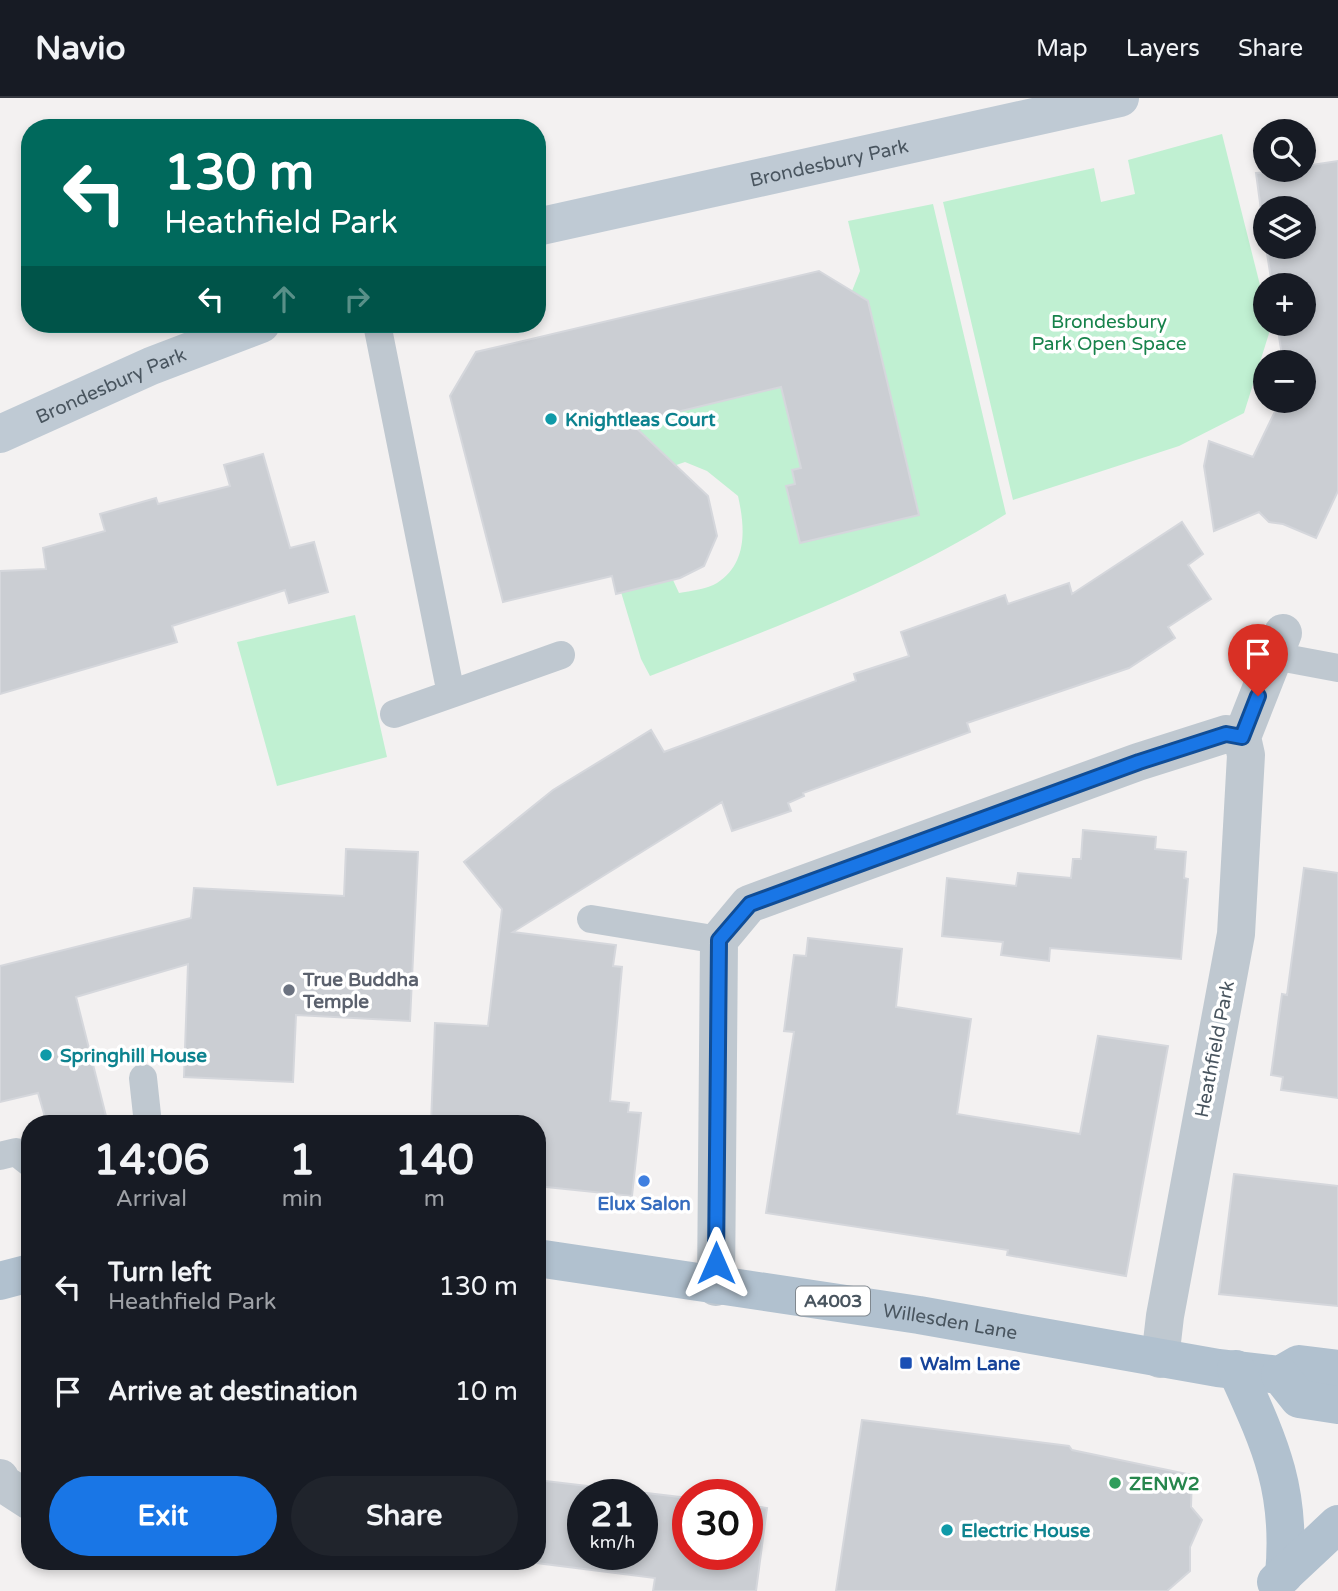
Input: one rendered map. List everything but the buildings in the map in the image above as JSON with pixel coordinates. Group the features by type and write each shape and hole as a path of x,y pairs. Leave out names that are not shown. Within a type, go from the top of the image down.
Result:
{"main road":[{"name":"Willesden Lane","path":"546,1259 716,1287 919,1315 1160,1359 1236,1370 1280,1376 1299,1364 1338,1369"},
{"path":"0,1280 21,1275"},
{"path":"1236,1370 1268,1439 1283,1493 1287,1541 1275,1583"},
{"path":"1280,1376 1299,1399 1338,1405"},
{"path":"1275,1583 1338,1524"}],"street":[{"name":"Brondesbury Park","path":"546,225 1120,98"},
{"name":"Brondesbury Park","path":"0,434 151,366 237,333"},
{"name":"Heathfield Park","path":"1160,1359 1165,1316 1236,934 1246,755 1242,737 1279,645"},
{"path":"716,1287 719,940 750,904 1139,762 1226,734 1242,737"},
{"path":"0,1478 21,1494"}],"lane":[{"path":"379,333 450,694"},
{"path":"1279,645 1338,668"},
{"path":"394,714 561,655"},
{"path":"591,919 719,940"},
{"path":"143,1078 147,1115"},
{"path":"0,1156 16,1152 21,1156"}],"green space":[{"name":"Brondesbury Park Open Space","path":"1222,134 1257,273 1253,273 1253,336 1268,336 1264,350 1253,350 1253,384 1244,413 1179,446 1013,500 943,202 1094,168 1101,202 1135,194 1128,160"},
{"path":"933,204 1006,514 964,539 877,583 650,676 641,659 621,592 673,580 679,593 699,590 717,583 727,575 742,544 738,496 707,471 685,462 653,473 551,442 781,387 801,468 919,515 868,301 852,291 860,271 848,221"},
{"path":"355,615 387,757 277,786 237,642"}],"place":[{"name":"Knightleas Court","path":"551,419"},
{"name":"True Buddha Temple","path":"289,990"},
{"name":"Springhill House","path":"46,1055"},
{"name":"Elux Salon","path":"644,1181"},
{"name":"Walm Lane","path":"906,1363"},
{"name":"ZENW2","path":"1115,1483"},
{"name":"Electric House","path":"947,1530"}],"route":[{"path":"716,1263 719,940 750,904 1139,762 1226,734 1242,737 1258,696"}]}
